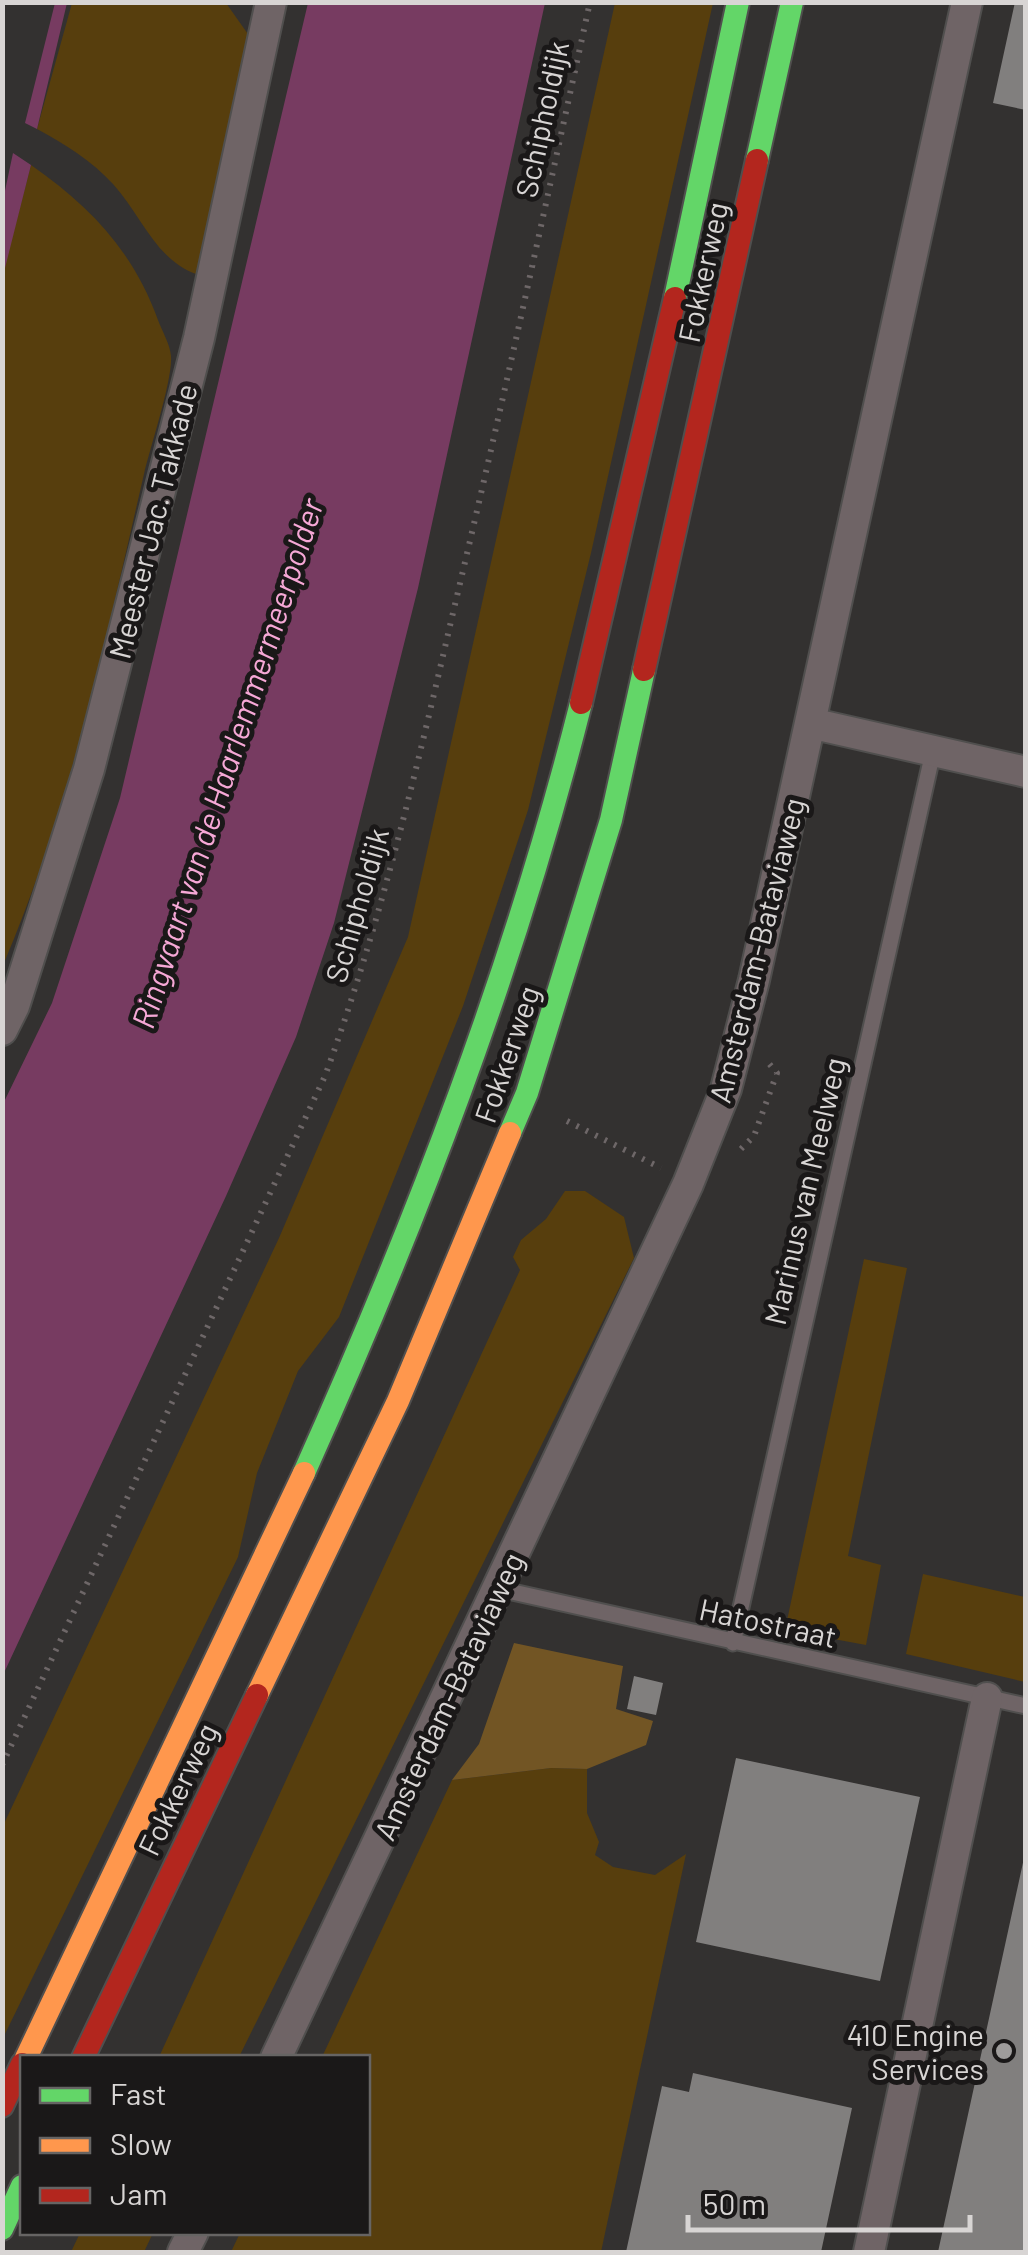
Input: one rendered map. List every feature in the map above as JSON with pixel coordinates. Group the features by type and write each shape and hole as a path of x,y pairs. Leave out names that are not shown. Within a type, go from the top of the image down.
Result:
{"main road":[{"name":"Fokkerweg","path":"27,2055 348,1381 451,1120 512,946 551,816 628,508 738,2"},
{"name":"Fokkerweg","path":"83,2055 398,1401 527,1093 611,820 792,2"},
{"name":"Fokkerweg","path":"2,2106 20,2069"},
{"path":"2,2229 20,2190"}],"street":[{"name":"Meester Jac. Takkade","path":"2,1030 14,1006 98,732 199,338 270,2"},
{"name":"Amsterdam-Bataviaweg","path":"277,2055 688,1184 726,1090 968,2"},
{"path":"810,723 1026,772"},
{"path":"869,2252 986,1698"}],"lane":[{"name":"Marinus van Meelweg","path":"732,1643 934,752"},
{"name":"Hatostraat","path":"498,1589 1026,1706"}],"path":[{"name":"Schipholdijk","path":"2,1765 317,1094 362,974 394,864 500,416 590,2"},
{"path":"567,1120 688,1184"}],"shaded area":[{"path":"72,3 226,3 250,37 196,274 159,247 105,176 37,129"},
{"path":"615,3 713,3 591,553 528,810 463,1006 339,1317 298,1371 257,1473 238,1557 3,2038 2,1828 279,1238 408,937"},
{"path":"31,165 91,214 122,251 148,295 166,338 171,367 67,783 4,963 2,276"},
{"path":"565,1191 585,1191 624,1217 634,1258 240,2055 160,2055 520,1270 513,1257 521,1240 546,1219"},
{"path":"864,1259 907,1268 848,1556 881,1565 866,1645 785,1630"},
{"path":"923,1574 1025,1597 1025,1682 906,1654"},
{"path":"514,1643 623,1666 616,1709 653,1721 646,1745 587,1769 551,1768 452,1780 479,1744"},
{"path":"551,1768 587,1769 587,1813 599,1842 595,1855 613,1867 655,1875 686,1854 601,2252 231,2252 239,2235 370,2235 370,2055 323,2055 452,1780"},
{"path":"79,2235 152,2235 144,2252 71,2252"}],"water":[{"path":"55,3 67,3 37,129 25,123"},
{"name":"Ringvaart van de Haarlemmermeerpolder","path":"308,3 545,3 418,588 334,923 296,1037 3,1675 3,1104 52,1003 120,798"},
{"path":"13,153 31,165 3,276 3,200"}],"building":[{"path":"1015,2 1026,2 1026,110 993,103"},
{"path":"634,1676 663,1683 656,1715 627,1709"},
{"path":"736,1758 920,1797 880,1981 696,1942"},
{"name":"410 Engine Services","path":"1024,1858 1026,2252 938,2252"},
{"path":"693,2073 852,2108 821,2252 626,2252 662,2086 689,2092"}],"traffic: fast":[{"path":"675,298 738,2"},
{"path":"757,160 792,2"},
{"path":"510,1133 527,1093 611,820 644,670"},
{"path":"304,1473 385,1285 459,1094 525,900 581,703"},
{"path":"2,2229 20,2190"}],"traffic: slow":[{"path":"257,1695 398,1401 510,1133"},
{"path":"27,2055 304,1473"}],"traffic: jam":[{"path":"644,670 757,160"},
{"path":"581,703 675,298"},
{"path":"84,2055 257,1695"},
{"path":"2,2106 20,2068"}],"place":[{"name":"410 Engine Services","path":"1004,2051"}]}
